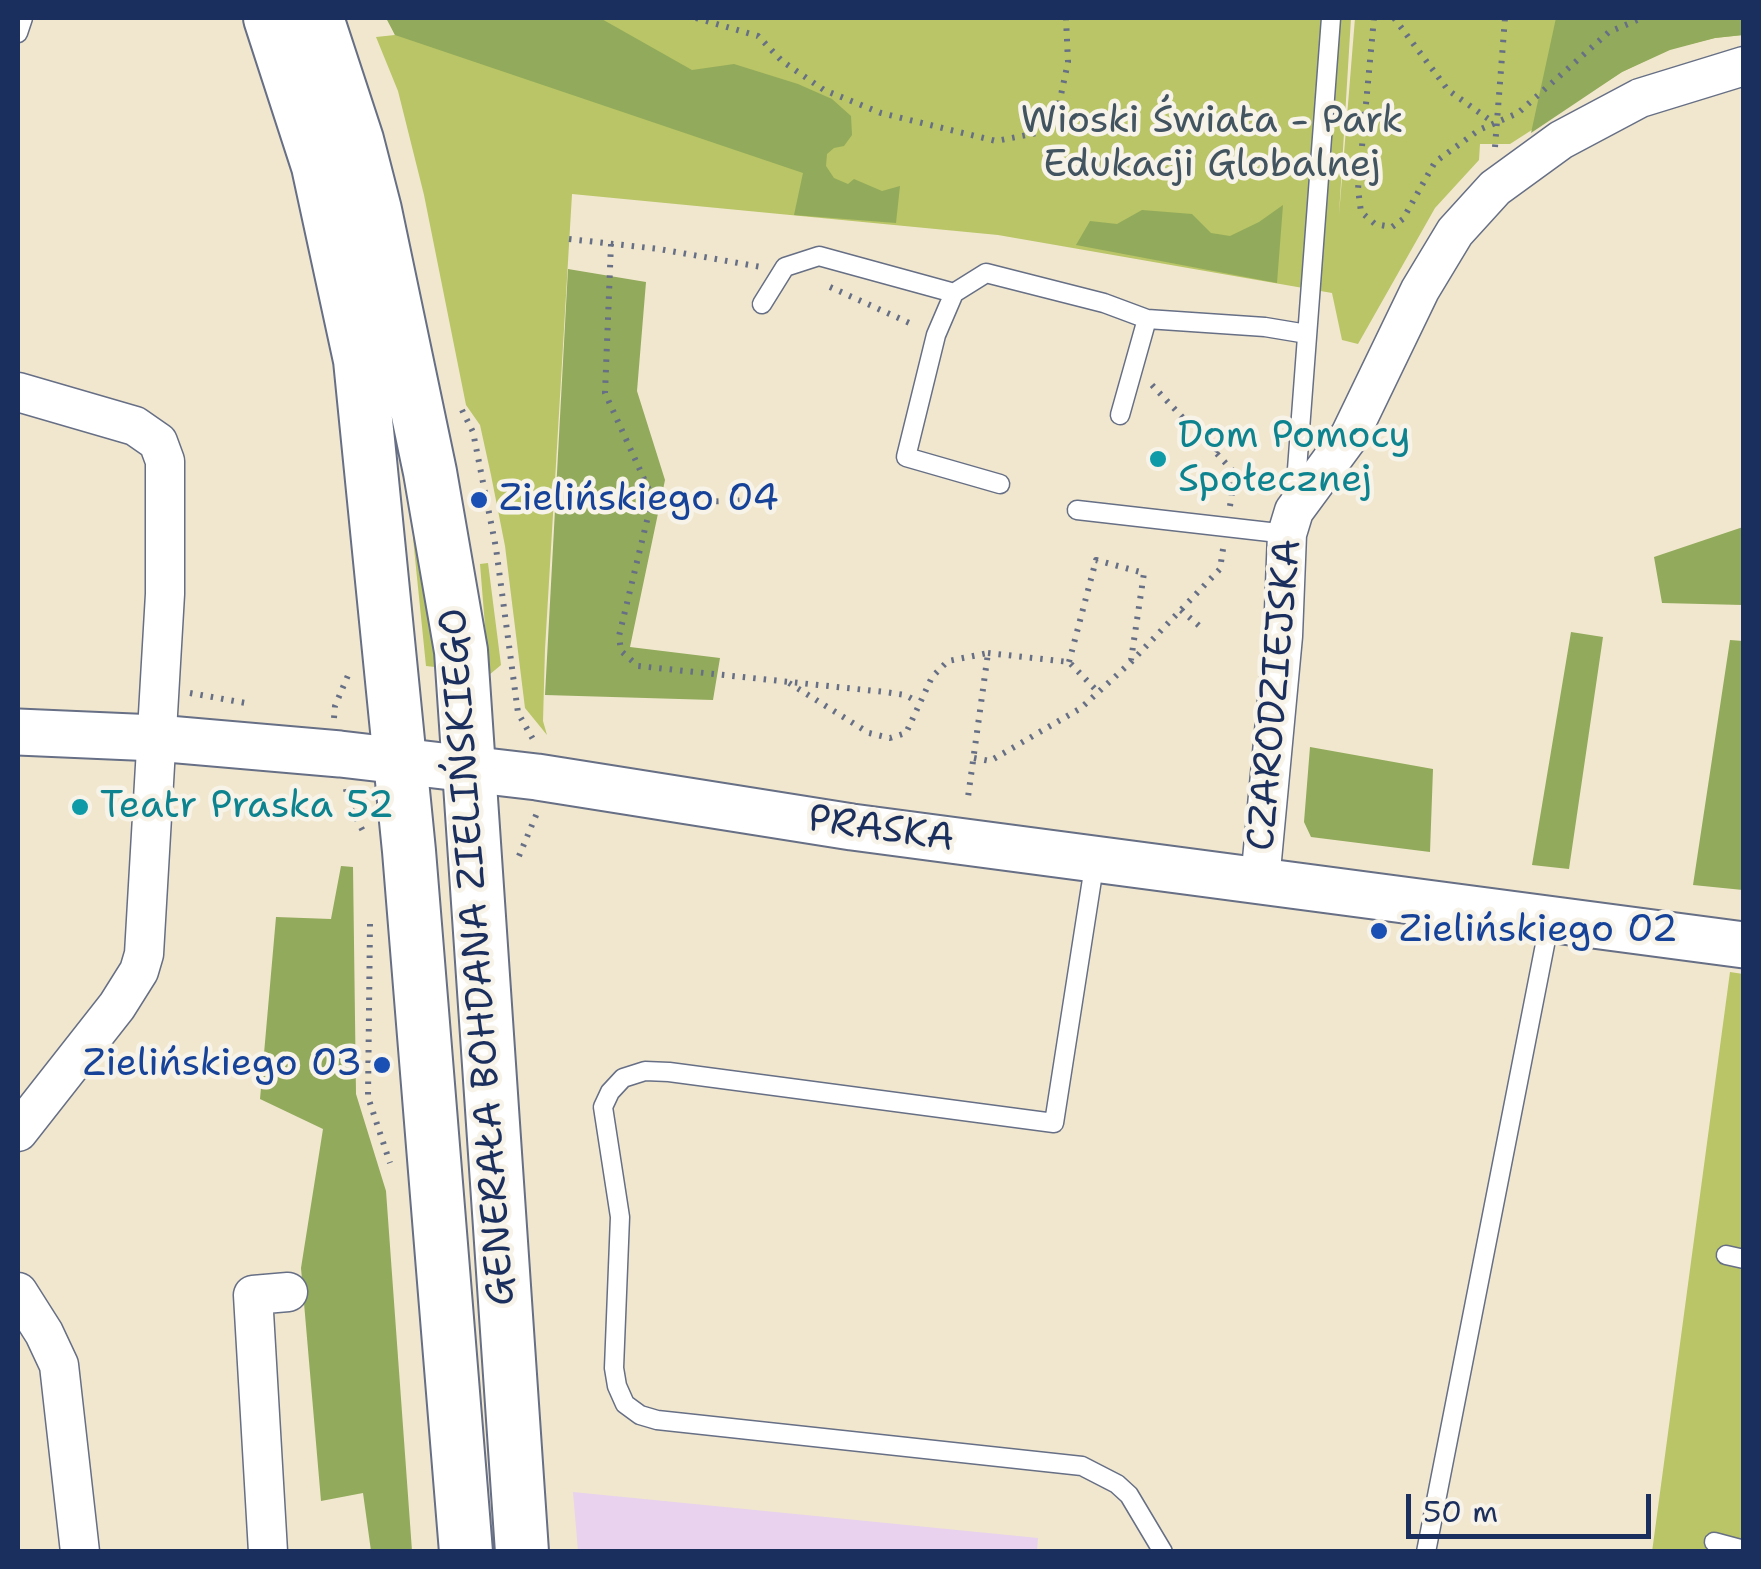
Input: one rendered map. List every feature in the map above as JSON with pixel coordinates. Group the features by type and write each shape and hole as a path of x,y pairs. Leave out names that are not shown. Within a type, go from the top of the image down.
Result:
{"main road":[{"name":"GENERAŁA BOHDANA ZIELIŃSKIEGO","path":"270,18 318,166 352,312 374,480 466,1552"},
{"name":"GENERAŁA BOHDANA ZIELIŃSKIEGO","path":"317,18 357,140 410,375 454,604 465,686 522,1552"}],"street":[{"name":"CZARODZIEJSKA","path":"1260,881 1282,636 1287,510 1350,436 1420,290 1456,232 1495,188 1561,140 1640,98 1744,66"},
{"path":"18,392 135,426 158,442 165,460 165,594 144,954 139,970 116,1006 18,1132"},
{"name":"PRASKA","path":"18,732 156,738 470,769 852,828 1744,945"},
{"path":"18,1292 59,1365 80,1552"},
{"path":"268,1552 253,1295 288,1292"}],"lane":[{"path":"18,33 23,18"},
{"path":"1078,510 1226,528 1287,510 1307,334 1331,18"},
{"path":"762,304 785,268 819,256 954,294"},
{"path":"1000,484 906,457 936,336 954,294 986,273 1147,318 1307,334"},
{"path":"1120,414 1147,318"},
{"path":"1096,858 1054,1123 669,1072 645,1070 623,1078 603,1107 620,1217 614,1368 626,1404 640,1415 657,1420 1082,1466 1100,1472 1129,1495 1163,1552"},
{"path":"1426,1552 1550,919"},
{"path":"1714,1542 1744,1550"}],"path":[{"path":"696,18 758,36 782,61 824,90 881,112 996,141 1037,132 1058,108 1068,62 1066,18"},
{"path":"1374,18 1358,189 1361,212 1374,224 1392,227 1403,219 1435,162 1479,130 1518,112 1609,32 1642,18"},
{"path":"1394,18 1448,90 1495,124"},
{"path":"1495,188 1495,124 1506,18"},
{"path":"611,244 605,394 650,492 619,636 621,651 638,666 885,692 918,702"},
{"path":"974,758 990,761 1081,708 1220,569 1234,472 1134,366"},
{"path":"1215,452 1231,429"},
{"path":"1234,479 1287,510"},
{"path":"650,504 750,500"},
{"path":"1069,662 1096,560 1144,572 1130,663"},
{"path":"1181,610 1204,630"},
{"path":"786,682 869,733 890,738 906,733 932,677 948,662 988,653 1069,662 1098,692"},
{"path":"968,797 988,653"},
{"path":"334,720 335,706 350,672 349,659"},
{"path":"512,678 518,713 537,745 537,752"},
{"path":"198,693 215,700 266,706"},
{"path":"318,713 335,706"},
{"path":"347,796 366,837"},
{"path":"517,860 537,809"}],"shaded area":[{"path":"573,1492 1038,1538 1037,1551 578,1551"}],"green space":[{"path":"386,18 600,18 692,70 734,64 798,84 832,99 851,116 852,135 844,146 827,154 826,166 834,178 848,184 854,179 882,191 900,186 896,223 794,215 803,173 395,35"},
{"name":"Wioski Świata - Park Edukacji Globalnej","path":"387,18 1351,18 1339,215 1355,18 1744,18 1743,35 1670,49 1622,72 1510,144 1480,144 1479,160 1435,208 1358,344 1342,340 1332,293 998,235 572,194 545,649 543,721 547,735 525,708 505,546 480,425 466,405 424,195 398,91 376,37 395,35"},
{"path":"1556,18 1743,18 1743,35 1670,50 1622,72 1531,133"},
{"path":"1283,205 1277,283 1076,245 1090,221 1117,224 1142,210 1192,214 1211,233 1230,236"},
{"path":"568,269 646,282 637,391 665,480 630,647 720,658 713,700 545,695"},
{"path":"1743,527 1743,605 1662,603 1654,557"},
{"path":"422,536 444,668 426,666 413,538"},
{"path":"488,563 501,665 489,675 480,564"},
{"path":"1571,632 1603,637 1569,869 1532,865"},
{"path":"1730,640 1743,641 1743,890 1693,885"},
{"path":"1310,747 1433,769 1430,852 1311,837 1304,822"},
{"path":"341,866 353,867 356,1094 386,1191 412,1551 371,1551 363,1493 321,1501 301,1268 323,1129 260,1099 276,917 331,919"},
{"path":"1730,972 1743,974 1743,1551 1652,1552"}],"place":[{"name":"Dom Pomocy Społecznej","path":"1158,459"},
{"name":"Zielińskiego 04","path":"479,500"},
{"name":"Teatr Praska 52","path":"80,807"},
{"name":"Zielińskiego 02","path":"1379,931"},
{"name":"Zielińskiego 03","path":"382,1065"}]}
